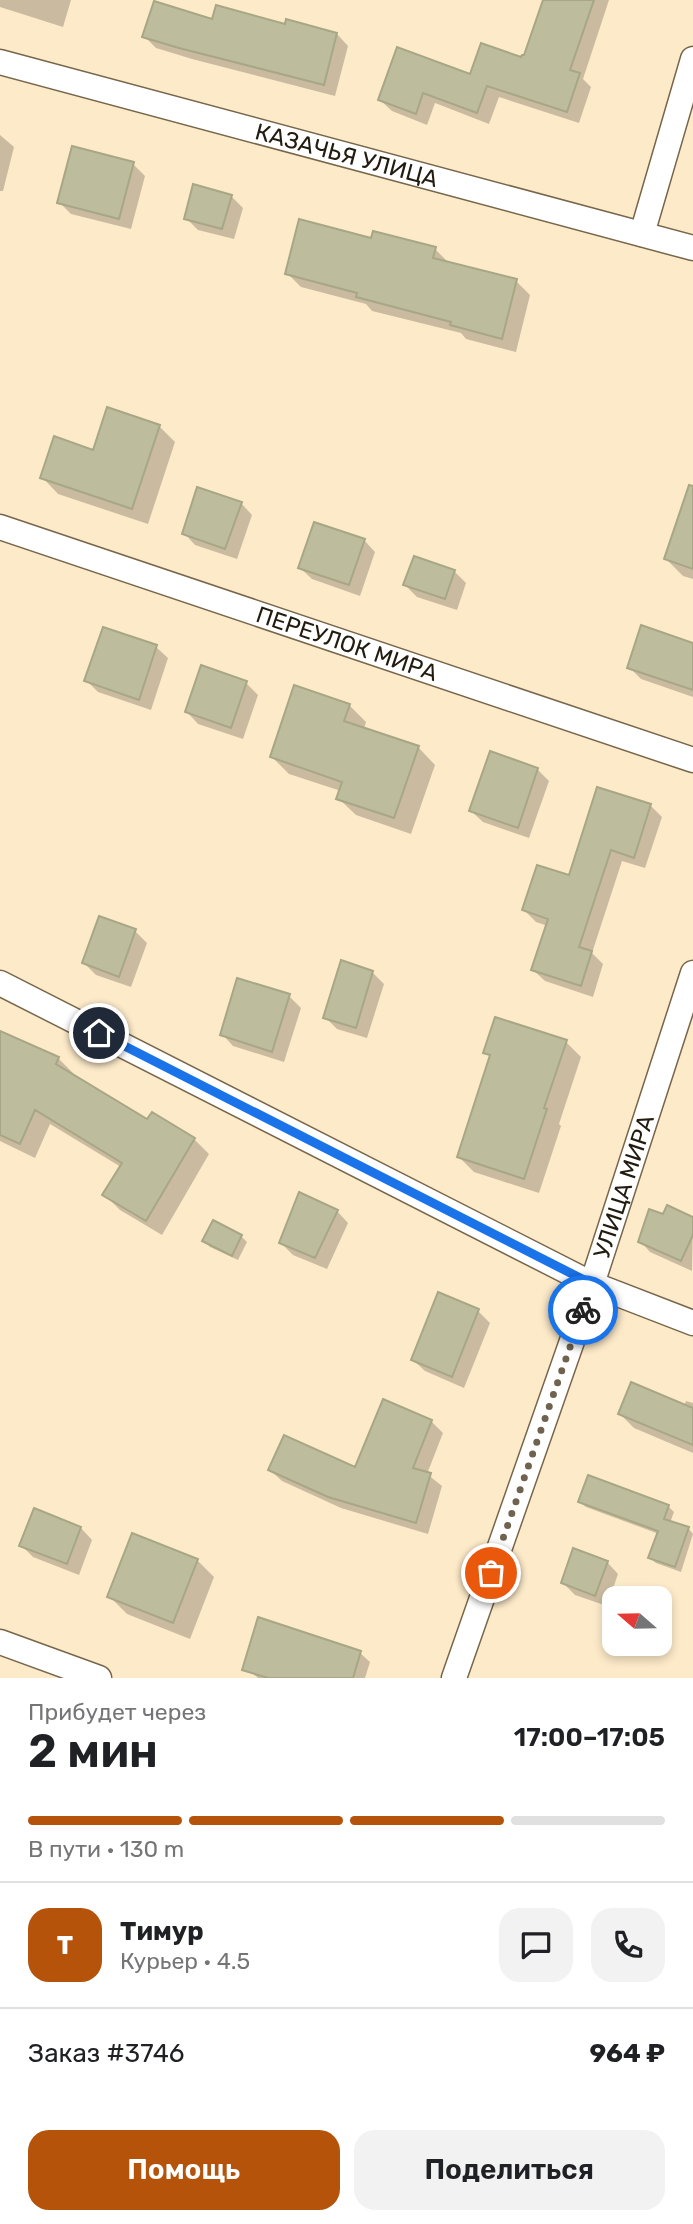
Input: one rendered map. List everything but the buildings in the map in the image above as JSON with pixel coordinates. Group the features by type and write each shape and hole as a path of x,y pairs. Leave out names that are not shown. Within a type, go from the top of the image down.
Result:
{"street":[{"path":"642,234 693,59"},
{"name":"КАЗАЧЬЯ УЛИЦА","path":"0,62 693,247"},
{"name":"ПЕРЕУЛОК МИРА","path":"0,527 693,760"},
{"name":"УЛИЦА МИРА","path":"454,1678 592,1284 693,973"},
{"path":"0,982 592,1284 693,1324"},
{"path":"0,1642 99,1678"}],"way so far":[{"path":"491,1573 583,1310"}],"route":[{"path":"99,1033 592,1284 583,1310"}]}
